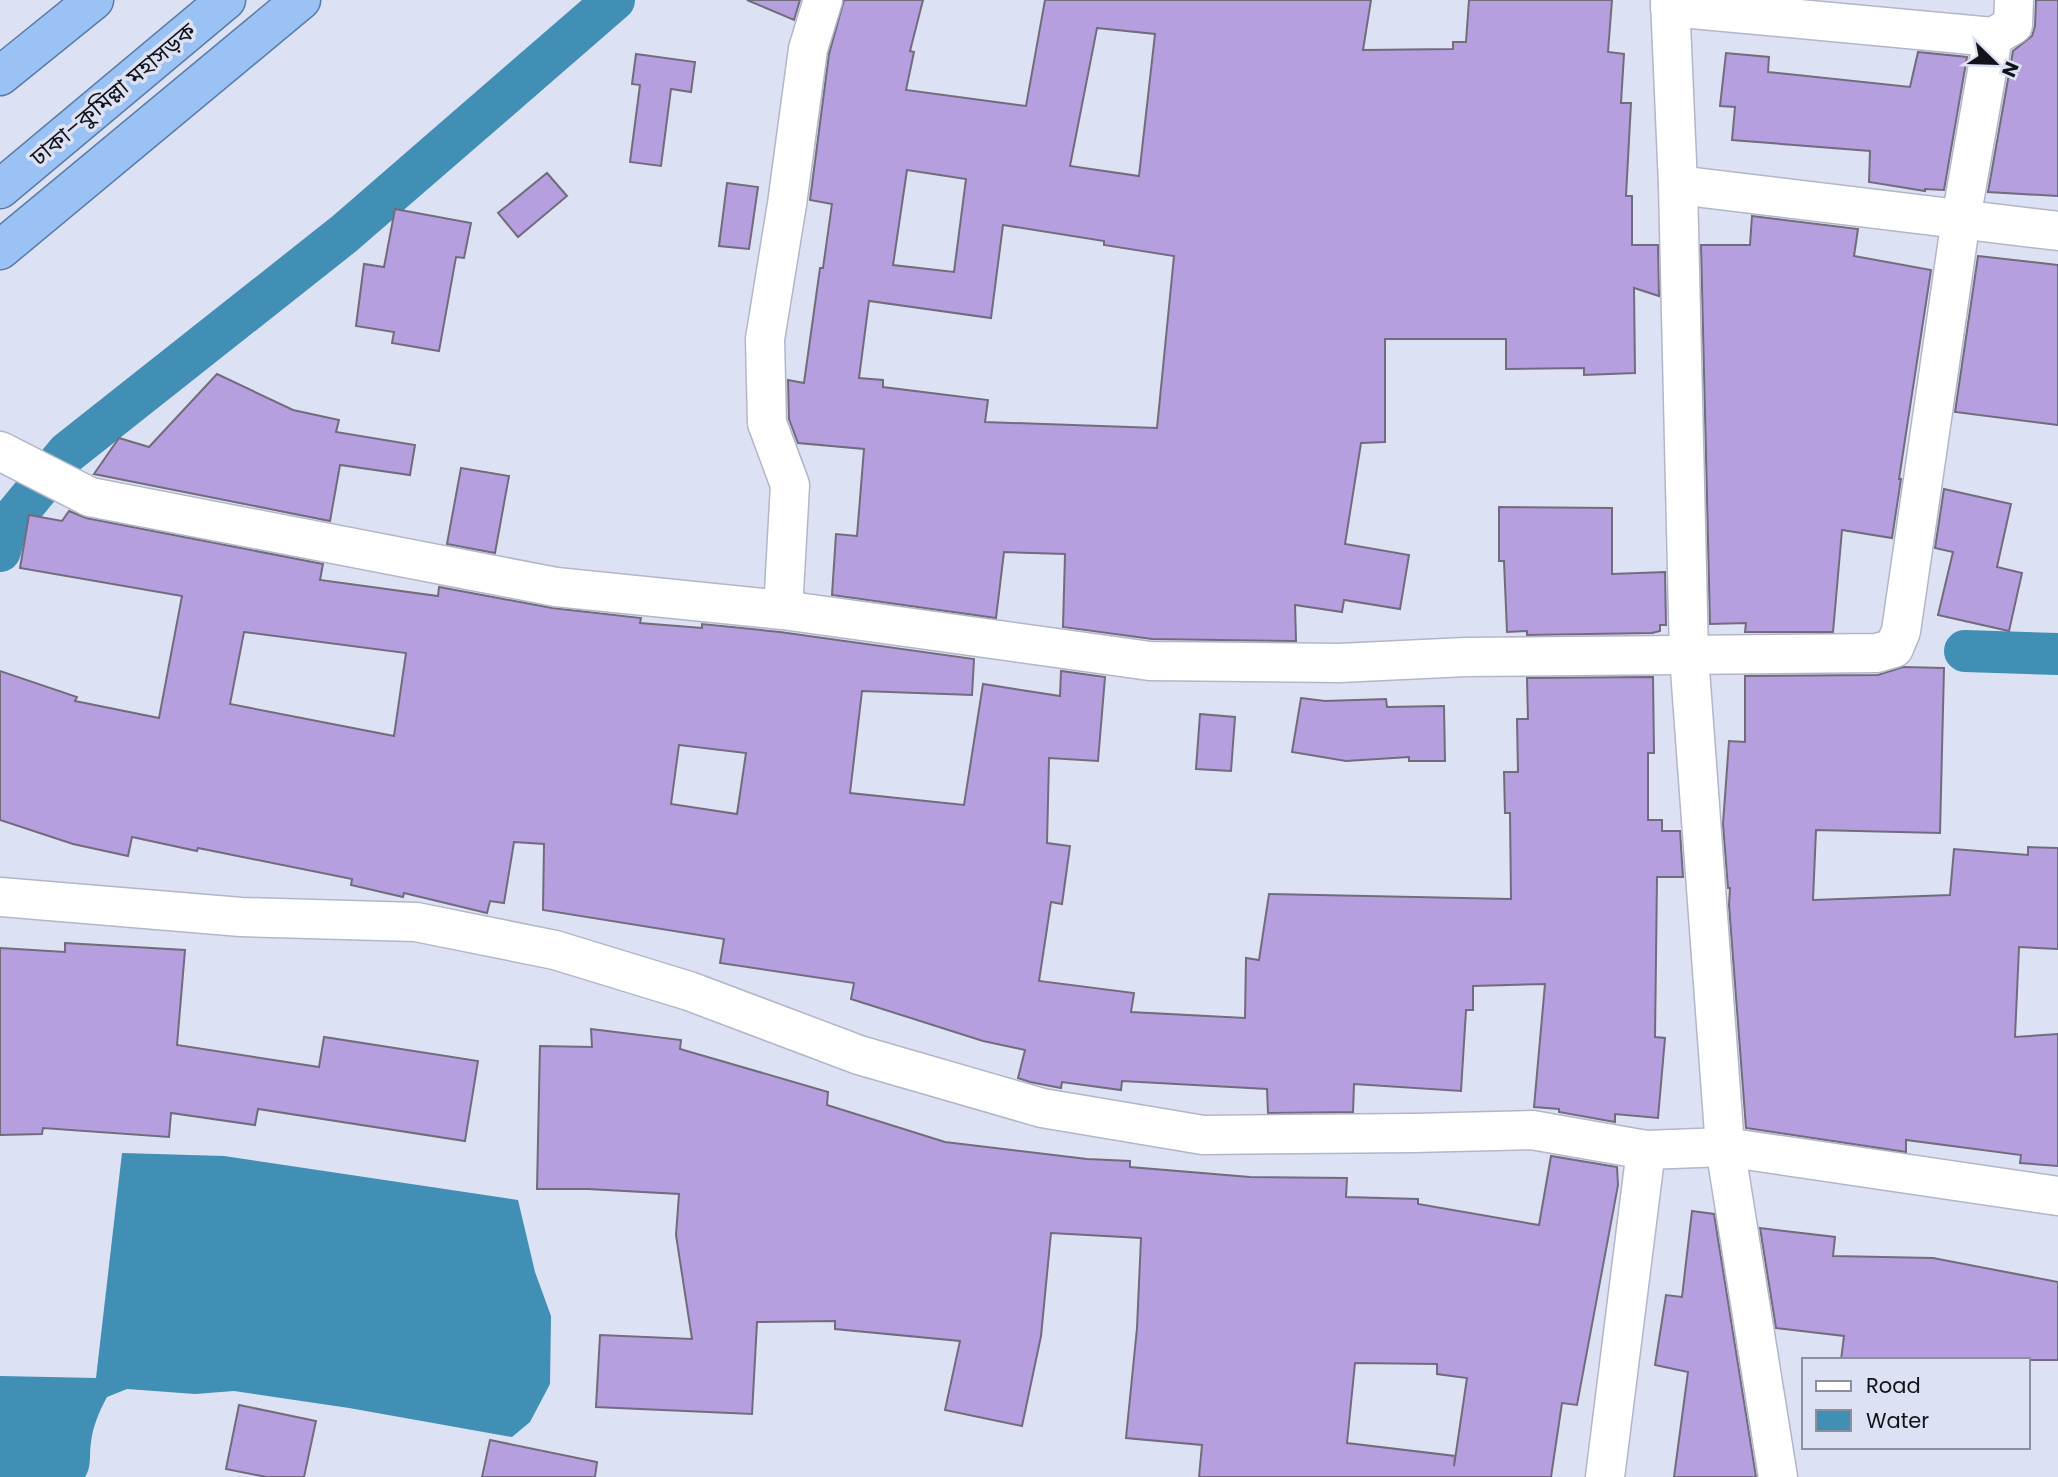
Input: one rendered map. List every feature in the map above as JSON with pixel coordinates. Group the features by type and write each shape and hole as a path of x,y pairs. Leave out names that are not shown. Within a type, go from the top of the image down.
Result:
{"highway":[{"path":"0,76 94,0"},
{"name":"ঢাকা–কুমিল্লা মহাসড়ক","path":"0,189 226,0"},
{"path":"0,250 302,0"}],"street":[{"path":"783,610 790,485 767,423 765,339 808,49 823,0"},
{"path":"1778,1477 1725,1147 1689,656 1678,185 1670,4 1993,37 2013,25 2014,0"},
{"path":"3,454 90,497 555,587 783,610 1150,661 1339,663 1466,657 1877,653 1894,648 1901,631 1961,219 1993,37"},
{"path":"1678,185 2058,231"},
{"path":"0,897 240,918 416,922 555,950 689,991 859,1055 1042,1108 1203,1135 1532,1129 1646,1150 1725,1147 2058,1196"},
{"path":"1605,1477 1646,1150"}],"water":[{"path":"122,1153 224,1156 518,1200 535,1272 551,1316 550,1384 530,1422 512,1437 234,1391 195,1394 127,1389 107,1397 101,1408 93,1430 85,1477 0,1477 0,1376 96,1378"}],"building":[{"path":"747,0 800,0 794,20"},
{"path":"844,0 923,0 910,51 914,52 906,90 1026,106 1045,0 1371,0 1363,50 1453,49 1453,42 1466,42 1469,0 1612,0 1608,52 1624,54 1621,103 1631,103 1626,196 1632,196 1632,245 1658,245 1659,296 1634,288 1635,373 1584,375 1584,368 1506,369 1506,339 1385,339 1385,442 1361,443 1345,544 1409,555 1400,609 1344,600 1342,612 1295,605 1296,641 1152,639 1063,627 1065,554 1004,552 996,618 832,595 836,534 857,536 864,449 798,443 789,419 788,380 804,383 832,204 810,200 829,54","holes":["1097,28 1155,34 1139,176 1070,166","907,170 966,179 954,272 893,265","1003,225 1104,241 1104,245 1174,256 1157,428 985,422 988,400 883,387 883,380 859,378 869,301 991,318"]},
{"path":"2036,0 2058,0 2058,196 1988,192 2013,51 2032,36"},
{"path":"1918,52 1967,57 1944,190 1925,191 1869,182 1870,151 1732,140 1735,107 1720,106 1726,53 1769,57 1768,72 1910,87"},
{"path":"636,54 695,62 691,92 671,89 661,166 630,162 640,85 632,84"},
{"path":"547,173 567,196 518,237 498,213"},
{"path":"727,183 758,187 749,249 719,246"},
{"path":"395,209 471,223 464,258 456,257 439,351 392,343 394,332 356,326 364,264 384,267"},
{"path":"1752,216 1858,229 1854,256 1931,270 1892,538 1842,530 1833,632 1745,632 1746,623 1710,624 1701,245 1750,245"},
{"path":"1978,256 2058,265 2058,425 1955,412"},
{"path":"217,374 293,410 339,420 336,432 415,445 410,475 340,465 330,521 94,474 119,438 149,447"},
{"path":"461,468 509,476 495,553 447,544"},
{"path":"1944,489 2011,504 1997,567 2022,573 2009,631 1938,615 1953,552 1935,548"},
{"path":"1499,507 1612,508 1612,574 1665,572 1666,625 1660,625 1660,631 1652,633 1527,635 1527,631 1507,632 1504,561 1499,561"},
{"path":"69,511 86,518 323,564 320,580 438,596 439,587 552,608 641,618 640,623 702,628 702,624 780,632 974,659 972,695 862,691 850,793 964,805 983,684 1060,696 1061,671 1105,677 1098,761 1049,758 1047,843 1070,846 1062,904 1051,902 1039,981 1134,993 1131,1012 1245,1018 1246,958 1259,960 1269,894 1511,899 1510,813 1505,813 1504,772 1518,772 1517,719 1528,719 1527,678 1653,677 1654,753 1648,753 1648,820 1662,820 1662,831 1680,831 1683,877 1657,877 1655,1037 1665,1038 1658,1118 1615,1114 1615,1122 1559,1112 1559,1109 1534,1107 1545,984 1473,986 1473,1010 1466,1010 1461,1091 1354,1084 1353,1112 1268,1113 1267,1089 1122,1081 1121,1090 1062,1082 1061,1088 1030,1082 1018,1078 1025,1050 983,1041 851,999 854,983 720,963 724,939 543,910 544,844 514,842 504,903 490,901 487,913 404,893 403,897 351,885 352,879 132,837 128,856 73,844 0,820 0,671 77,697 75,701 159,718 182,596 20,568 29,515 62,521","holes":["244,632 406,653 394,736 230,704","679,745 746,753 737,814 671,804"]},
{"path":"1903,667 1944,668 1940,833 1816,830 1813,900 1950,895 1954,849 2028,855 2028,847 2058,848 2058,949 2019,947 2015,1037 2058,1034 2058,1166 2020,1163 2021,1155 1906,1140 1906,1152 1746,1128 1729,905 1730,888 1723,824 1729,741 1745,742 1745,676 1878,675"},
{"path":"1301,698 1325,701 1386,699 1387,707 1444,706 1445,761 1409,761 1409,757 1346,761 1292,752"},
{"path":"1200,714 1235,717 1231,771 1196,769"},
{"path":"65,943 185,950 177,1045 319,1067 324,1037 478,1061 465,1141 258,1109 255,1125 171,1113 169,1137 43,1128 42,1134 0,1135 0,948 65,952"},
{"path":"591,1029 681,1040 680,1049 828,1092 827,1105 945,1142 1087,1159 1130,1161 1130,1167 1250,1177 1347,1178 1346,1197 1418,1199 1418,1204 1539,1225 1551,1156 1617,1167 1618,1185 1577,1405 1562,1403 1551,1477 1199,1477 1202,1445 1126,1438 1137,1328 1141,1238 1051,1233 1041,1336 1022,1426 945,1410 960,1341 835,1329 835,1321 757,1322 752,1414 596,1407 600,1335 692,1339 676,1235 679,1194 537,1189 540,1046 592,1047","holes":["1355,1363 1437,1364 1437,1374 1467,1378 1454,1466 1455,1456 1347,1443"]},
{"path":"1692,1211 1714,1214 1756,1477 1674,1477 1688,1372 1655,1365 1666,1295 1682,1297"},
{"path":"1760,1228 1835,1237 1833,1256 1933,1258 2058,1282 2058,1360 1841,1358 1844,1336 1776,1328"},
{"path":"239,1405 316,1421 304,1477 266,1477 226,1469"},
{"path":"490,1440 597,1462 595,1477 482,1477"}],"waterway":[{"path":"0,551 6,527 67,453 344,234 614,0"},
{"path":"1965,651 2058,654"}]}
